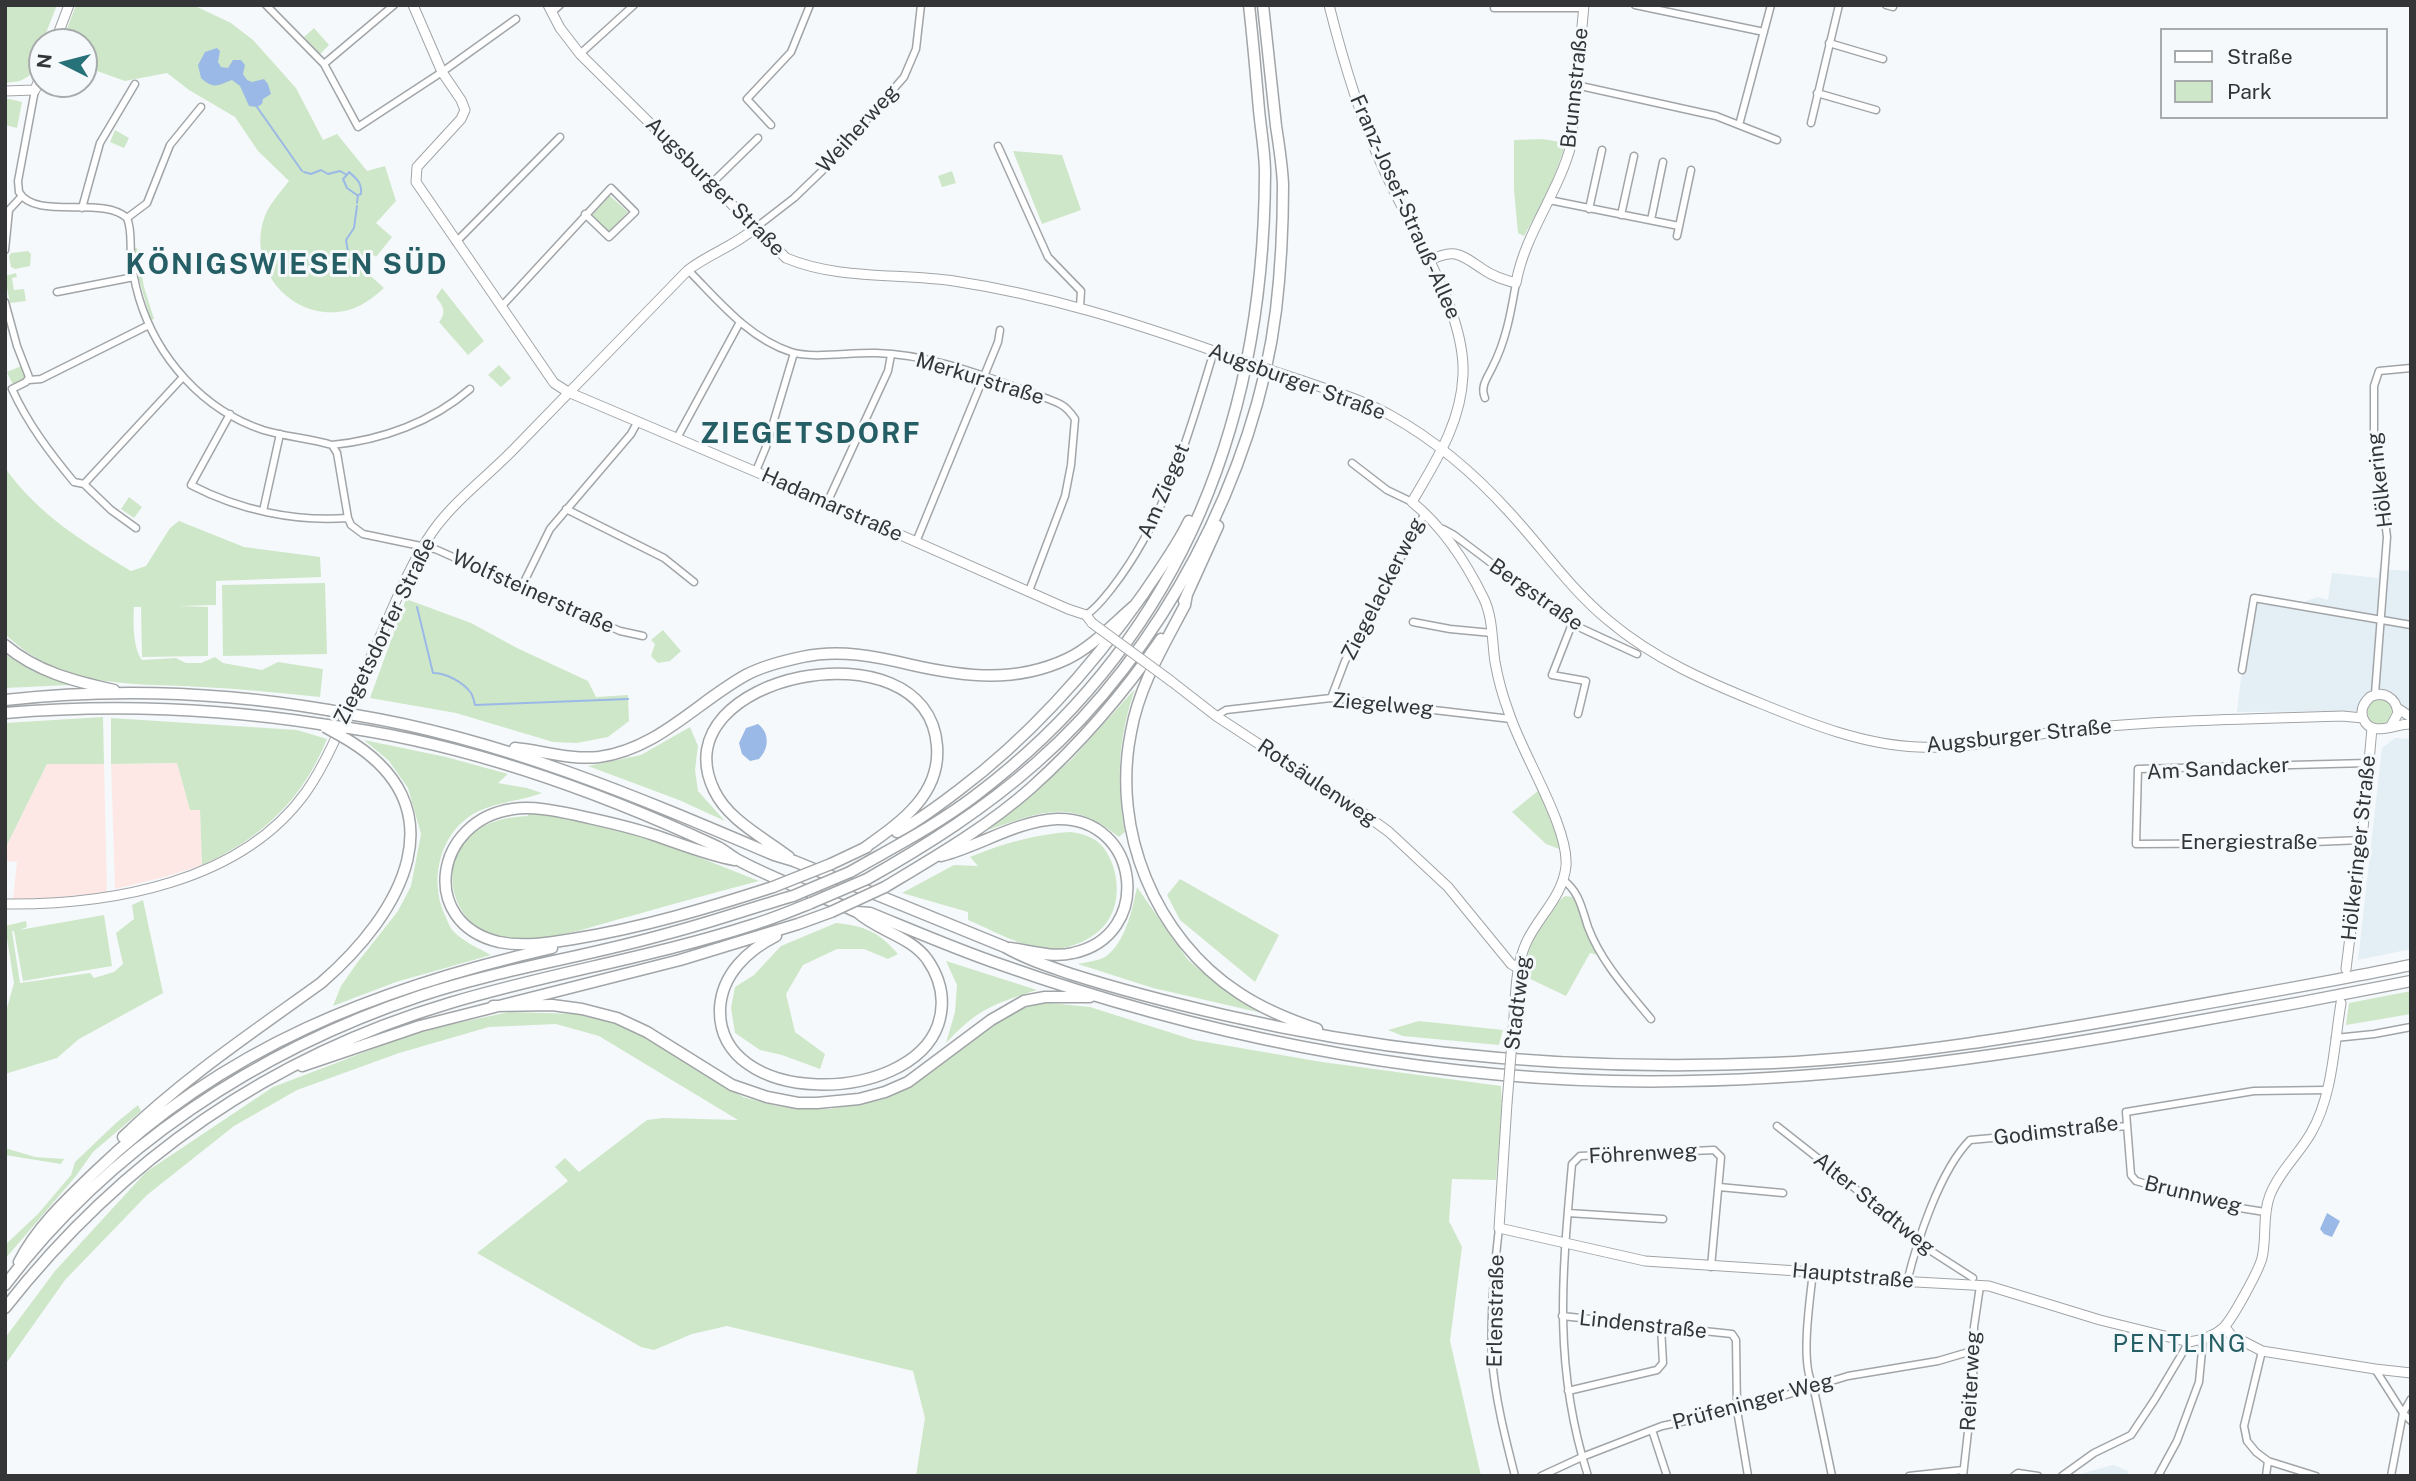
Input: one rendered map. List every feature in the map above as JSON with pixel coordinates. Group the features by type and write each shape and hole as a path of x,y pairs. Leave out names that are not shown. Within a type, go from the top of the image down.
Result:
{"highway":[{"path":"7,1283 72,1208 129,1156 229,1084 298,1046 363,1017 423,995 666,934 793,895 850,872 941,820 976,795 1054,728 1107,667 1153,604 1177,564 1212,486 1239,403 1251,346 1263,246 1265,170 1249,5"},
{"path":"5,1308 65,1237 140,1166 223,1105 282,1070 348,1038 441,1005 754,925 867,879 955,826 1003,791 1038,762 1088,712 1138,651 1203,542 1239,458 1264,372 1276,312 1283,181 1263,5"},
{"path":"75,1191 155,1120 234,1065 341,1012 407,987 715,906 774,887 901,831 991,766 1047,714 1094,660 1134,606 1179,540 1197,504 1212,486"},
{"path":"282,1070 307,1065 420,1026 680,960 798,924 885,887 983,825 1031,788 1093,726 1167,630 1221,520 1220,507"},
{"path":"1187,594 1185,605 1149,675 1131,729 1126,767 1126,798 1130,828 1139,859 1164,916 1211,971 1238,993 1275,1013 1349,1041"},
{"path":"495,747 582,758 611,755 651,739 748,674 783,661 824,653 875,656 965,676 1014,675 1069,658 1090,644 1134,606"},
{"path":"5,645 35,666 59,677 132,694"},
{"path":"863,849 901,822 923,797 933,776 938,755 936,731 922,705 898,686 882,680 852,675 784,680 757,691 731,708 713,731 707,756 709,777 721,802 744,824 794,860 1005,947 1024,958 1156,998 1262,1024 1349,1041 1534,1061 1649,1065 1776,1062 1894,1052 2068,1028 2411,965"},
{"path":"5,700 66,695 132,694 220,697 328,710 418,726 495,747 607,785 774,856 794,860"},
{"path":"5,713 95,708 221,711 320,724 346,732 406,738 497,762 551,780 657,820 721,848 739,861 857,912 870,914 1000,965 1098,997 1223,1030 1367,1058 1452,1069 1611,1081 1706,1081 1839,1073 1956,1061 2083,1042 2411,981"},
{"path":"7,1283 31,1240 114,1146 171,1093 338,968 371,933 388,907 408,864 410,833 407,814 394,781 346,732"},
{"path":"593,937 553,943 511,944 471,932 452,908 446,881 451,852 463,834 474,822 492,814 513,808 538,809 604,821 717,857 739,861"},
{"path":"931,859 1018,827 1057,819 1077,820 1091,825 1112,842 1126,868 1128,884 1123,914 1113,930 1090,947 1075,953 1050,955 1005,947"},
{"path":"798,924 749,952 726,981 720,1010 724,1033 746,1062 770,1075 798,1083 850,1083 905,1065 918,1055 935,1032 941,1016 942,1001 936,972 925,956 897,935 866,920 857,912"},
{"path":"493,1006 552,1005 617,1018 647,1032 732,1085 767,1097 798,1103 817,1103 859,1099 908,1082 991,1020 1024,1001 1045,997 1098,997"}],"street":[{"path":"60,28 69,5"},
{"path":"266,5 324,64 358,127 516,19"},
{"path":"324,64 394,5"},
{"path":"413,5 442,72 465,110 461,119 417,167 416,182 554,383 568,392"},
{"name":"Augsburger Straße","path":"560,5 550,8 560,28 580,54 786,258 820,269 951,281 1010,290 1080,307 1303,381 1388,414 1443,450 1510,513 1569,583 1636,642 1676,667 1802,720 1849,735 1918,747 1950,747 2088,728 2342,716 2363,718"},
{"path":"580,54 634,5"},
{"path":"771,125 747,99 791,52 810,5"},
{"name":"Weiherweg","path":"754,229 794,198 822,171 904,77 916,49 921,5"},
{"name":"Franz-Josef-Strauß-Allee","path":"1329,5 1367,132 1456,322 1462,346 1463,378 1460,405 1443,450"},
{"path":"1635,5 1763,32"},
{"path":"1739,125 1770,5"},
{"path":"1811,123 1839,5"},
{"name":"Brunnstraße","path":"1485,398 1483,386 1509,324 1525,247 1565,167 1571,145 1584,7 1494,8"},
{"path":"1829,43 1883,59"},
{"path":"82,208 100,143 135,84"},
{"path":"1576,85 1716,116 1777,140"},
{"path":"5,91 28,90"},
{"path":"1817,93 1876,110"},
{"path":"21,197 18,181 34,98"},
{"path":"127,218 147,203 170,145 201,107"},
{"path":"456,242 466,235 559,137"},
{"path":"711,184 758,138"},
{"path":"998,146 1045,252 1062,273 1082,291 1080,307"},
{"path":"1589,209 1602,150"},
{"path":"1621,215 1634,156"},
{"path":"1651,220 1663,162"},
{"path":"1677,236 1691,170"},
{"path":"502,306 585,214 611,188 635,212 609,237 585,214"},
{"path":"21,197 35,204 117,211 127,218 134,277 149,326 168,358 205,399 260,429 332,445 356,441 414,425 451,405 470,389"},
{"path":"5,250 9,210 21,197"},
{"path":"1549,200 1679,226"},
{"name":"Ziegetsdorfer Straße","path":"5,904 82,902 143,890 203,870 252,846 268,832 298,803 317,775 397,599 442,519 688,270 754,229"},
{"path":"1428,261 1443,254 1459,254 1485,271 1516,283"},
{"name":"Merkurstraße","path":"688,270 740,322 772,345 794,353 891,355 936,362 983,375 1062,405 1075,419 1071,465 1065,496 1029,590"},
{"path":"57,292 134,277"},
{"path":"5,302 10,327 29,380"},
{"path":"677,438 740,322"},
{"path":"136,528 111,510 84,484 74,482 56,461 12,389 29,380 41,379 149,326"},
{"path":"916,542 998,342 1000,330"},
{"name":"Am Zieget","path":"1089,619 1149,533 1177,464 1214,351"},
{"path":"756,471 766,447 794,353"},
{"path":"827,503 888,371 891,355"},
{"name":"Hölkering","path":"2380,620 2387,537 2374,431 2374,386 2379,371 2411,368"},
{"path":"84,484 183,377"},
{"name":"Hadamarstraße","path":"568,392 756,471 1029,590 1089,619"},
{"path":"230,414 191,485 210,495 263,511 321,519 348,518 337,453 332,445"},
{"path":"522,586 550,529 631,434 638,421"},
{"path":"263,511 279,435"},
{"name":"Ziegelackerweg","path":"1331,698 1345,661 1424,513 1412,502 1443,450"},
{"path":"1352,463 1387,490 1412,502"},
{"path":"566,509 664,558 694,582"},
{"name":"Stadtweg","path":"1424,513 1439,527 1486,602 1496,665 1511,719 1563,841 1566,855 1563,880 1555,899 1526,943 1518,968 1499,1228"},
{"name":"Wolfsteinerstraße","path":"348,518 351,525 363,534 435,549 620,631 643,636"},
{"name":"Bergstraße","path":"1439,527 1454,535 1572,624 1637,654"},
{"path":"2242,670 2254,598 2411,625"},
{"name":"Rotsäulenweg","path":"1089,619 1216,716 1389,832 1448,887 1511,964 1518,968"},
{"path":"2380,620 2375,694 2363,706 2363,718 2372,728 2382,730 2411,724"},
{"path":"1413,622 1492,633"},
{"path":"1572,624 1552,676 1586,681 1578,714"},
{"path":"2375,694 2386,695 2395,703 2397,718 2391,726"},
{"name":"Ziegelweg","path":"1216,716 1226,710 1331,698 1511,719"},
{"name":"Augsburger Straße","path":"2342,716 2363,706"},
{"path":"2397,708 2411,717"},
{"name":"Hölkeringer Straße","path":"2346,969 2372,728"},
{"name":"Am Sandacker","path":"2136,844 2138,769 2368,763"},
{"name":"Energiestraße","path":"2136,844 2362,840"},
{"path":"1563,880 1574,888 1601,954 1651,1019"},
{"path":"2158,1476 2165,1467 2187,1418 2199,1382 2203,1340 2225,1327 2258,1271 2262,1259 2265,1212 2276,1183 2311,1134 2320,1116 2327,1090 2341,1003"},
{"path":"2335,1038 2411,1027"},
{"name":"Godimstraße","path":"1907,1282 1917,1242 1958,1152 1970,1140 2127,1126 2126,1112 2253,1091 2327,1090"},
{"name":"Alter Stadtweg","path":"1777,1126 1917,1242 1973,1278"},
{"name":"Brunnweg","path":"2127,1126 2131,1175 2136,1181 2221,1205 2265,1212"},
{"name":"Föhrenweg","path":"1588,1476 1568,1391 1562,1316 1564,1242 1572,1164 1580,1156 1714,1150 1721,1157 1711,1267"},
{"name":"Föhrenweg","path":"1719,1187 1783,1193"},
{"path":"1567,1213 1663,1219"},
{"name":"Hauptstraße","path":"1499,1228 1642,1260 2004,1289 2090,1317 2189,1342 2203,1340"},
{"name":"Erlenstraße","path":"1499,1228 1492,1289 1492,1359 1501,1422 1515,1476"},
{"path":"1813,1272 1808,1318 1807,1376 1813,1385 1832,1476"},
{"name":"Reiterweg","path":"1963,1473 1973,1387 1972,1351 1980,1286"},
{"name":"Lindenstraße","path":"1562,1316 1732,1334 1736,1340 1737,1410"},
{"path":"1568,1391 1657,1370 1663,1363 1661,1327"},
{"path":"2225,1327 2231,1335 2262,1350 2411,1373"},
{"path":"2062,1476 2094,1453 2131,1435 2189,1342"},
{"path":"2262,1350 2244,1426 2247,1441 2268,1461 2316,1476"},
{"name":"Prüfeninger Weg","path":"1541,1476 1652,1430 1737,1410 1848,1376 1938,1361 1972,1351"},
{"path":"2375,1369 2411,1421"},
{"path":"2391,1476 2403,1413 2411,1399"},
{"path":"1737,1410 1748,1476"},
{"path":"1652,1430 1667,1476"},
{"path":"2266,1476 2268,1461"},
{"path":"2165,1467 2168,1476"},
{"path":"1909,1476 1963,1473"},
{"path":"2014,1476 2018,1473 2038,1476"}],"shaded area":[{"path":"2379,569 2411,571 2411,711 2237,712 2241,678 2251,645 2242,643 2251,594 2303,602 2318,597 2328,600 2332,573 2378,578"},
{"path":"2395,738 2411,739 2411,949 2358,960 2382,748"},
{"path":"177,763 190,810 200,809 202,865 115,889 111,764"},
{"path":"47,764 104,764 107,892 13,899 17,862 5,861 5,849"},
{"path":"2113,1465 2128,1471 2127,1476 2073,1476"}],"green space":[{"path":"5,5 57,5 48,28 28,28 28,77 20,81 5,83"},
{"path":"76,5 193,5 231,23 253,40 296,88 323,140 337,134 367,171 385,166 396,201 376,223 392,237 364,270 384,288 357,307 332,312 314,310 297,303 282,292 263,260 260,242 267,211 289,181 258,151 235,117 189,90 167,73 125,81 98,71 98,28 67,28"},
{"path":"314,28 329,45 320,54 304,37"},
{"path":"5,98 22,102 17,128 5,125"},
{"path":"115,130 129,138 124,148 110,142"},
{"path":"1543,139 1566,143 1550,188 1524,236 1518,233 1514,190 1514,140"},
{"path":"1013,151 1062,155 1081,210 1042,224"},
{"path":"952,171 956,183 942,187 938,176"},
{"path":"609,195 628,212 609,232 590,214"},
{"path":"134,248 137,248 144,287 154,319 151,320 135,266"},
{"path":"28,251 31,254 30,266 15,269 11,267 11,253"},
{"path":"16,273 17,277 12,278 14,290 24,289 26,301 10,303 5,288 5,276"},
{"path":"442,288 484,341 468,355 439,322 443,309 436,297"},
{"path":"499,365 511,378 501,387 488,375"},
{"path":"21,366 25,378 13,385 7,372"},
{"path":"5,468 32,500 62,526 131,571 146,566 170,528 179,521 244,547 320,557 321,577 216,581 216,605 179,606 208,607 208,656 142,657 141,607 134,607 134,620 135,642 142,660 176,658 186,663 201,663 215,657 223,663 262,670 278,662 323,669 320,697 97,680 50,665 27,652 5,634"},
{"path":"129,497 142,507 134,518 121,509"},
{"path":"325,583 327,654 223,656 222,585"},
{"path":"406,599 471,623 588,681 596,697 628,695 629,721 608,737 577,743 553,742 456,713 370,698"},
{"path":"663,630 681,651 670,661 658,663 651,656 655,644 651,640"},
{"path":"5,651 70,684 5,688"},
{"path":"1135,689 1125,725 1120,760 1120,795 1125,832 1119,837 1101,824 1070,812 1040,814 988,830 1071,760"},
{"path":"2380,698 2389,702 2393,711 2389,720 2380,724 2371,720 2367,711 2371,702"},
{"path":"103,717 104,764 47,764 5,849 5,723"},
{"path":"111,718 297,730 327,739 306,780 278,815 243,843 202,865 200,810 190,810 177,763 111,764"},
{"path":"690,727 698,746 695,770 698,791 725,821 679,800 588,766 641,755"},
{"path":"364,740 446,757 508,774 498,783 542,793 478,811 459,825 444,847 438,887 449,925 462,939 491,955 396,982 333,1006 341,986 398,911 411,886 421,834 408,788 389,761"},
{"path":"1539,790 1562,850 1546,844 1512,812"},
{"path":"528,813 588,822 646,838 759,881 566,934 533,939 500,937 484,931 462,910 452,881 454,865 459,850 469,837 482,827 512,817 528,816"},
{"path":"1070,832 1088,836 1100,844 1112,863 1117,892 1113,911 1104,926 1091,937 1074,945 1057,949 1029,946 968,920 968,912 902,893 954,865 978,866 970,857 983,852 1031,838"},
{"path":"1180,879 1279,935 1255,982 1180,920 1167,895"},
{"path":"1137,887 1188,960 1227,992 1262,1013 1153,988 1078,964 1105,957 1112,951 1127,925"},
{"path":"1565,896 1572,897 1576,902 1598,955 1590,953 1566,996 1522,975 1532,941"},
{"path":"143,900 163,993 79,1039 57,1058 5,1074 5,1015 14,983 5,926 26,921 27,927 19,930 104,915 112,966 23,981 12,931 20,983 90,973 94,978 114,972 123,964 116,933 134,919 132,905"},
{"path":"836,923 871,931 898,954 888,959 864,949 837,949 803,965 786,994 795,1032 825,1054 820,1069 760,1050 735,1033 731,1008 735,987 754,975 781,946"},
{"path":"946,961 1037,990 987,1009 968,1022 946,1043 955,1012 957,985"},
{"path":"2411,991 2411,1014 2346,1025 2349,1003"},
{"path":"1040,1002 1090,1007 1194,1040 1322,1062 1501,1086 1502,1108 1496,1180 1452,1179 1449,1221 1462,1247 1450,1341 1481,1476 916,1476 925,1418 913,1371 727,1326 692,1334 654,1350 641,1347 477,1253 568,1181 555,1167 565,1158 579,1172 647,1120 738,1120 599,1036 556,1024 489,1027 399,1053 297,1090 234,1126 147,1195 65,1280 5,1365 5,1338 55,1271 146,1172 273,1087 420,1031 509,1012 580,1014 615,1023 643,1036 743,1097 777,1106 830,1109 883,1099 911,1086 994,1024 1016,1011"},
{"path":"1419,1021 1503,1030 1499,1045 1403,1036 1388,1030"},
{"path":"138,1105 141,1111 93,1152 76,1176 5,1259 5,1245 38,1214 71,1175 75,1162"},
{"path":"5,1148 35,1157 64,1159 61,1164 5,1155"}],"water":[{"path":"217,48 220,51 218,62 221,67 228,68 233,60 241,60 245,65 243,74 247,80 252,82 264,79 271,94 263,99 262,104 257,107 249,106 240,86 232,80 213,85 201,78 198,65 205,52"},
{"path":"758,724 765,732 766,746 759,759 750,761 742,754 739,743 746,728"},
{"path":"2327,1213 2340,1221 2332,1237 2320,1229"}],"waterway":[{"path":"257,107 302,171"},
{"path":"304,172 311,174 321,170 328,174 340,171 347,175 349,172 361,187 357,203"},
{"path":"346,176 343,179 347,188 357,195"},
{"path":"339,260 348,252 346,240 354,228 357,206"},
{"path":"417,607 433,673 449,676 464,685 472,694 475,705 628,699"}],"district":[{"name":"KÖNIGSWIESEN SÜD","path":"287,265"},
{"name":"ZIEGETSDORF","path":"811,434"},
{"name":"PENTLING","path":"2180,1345"}]}
